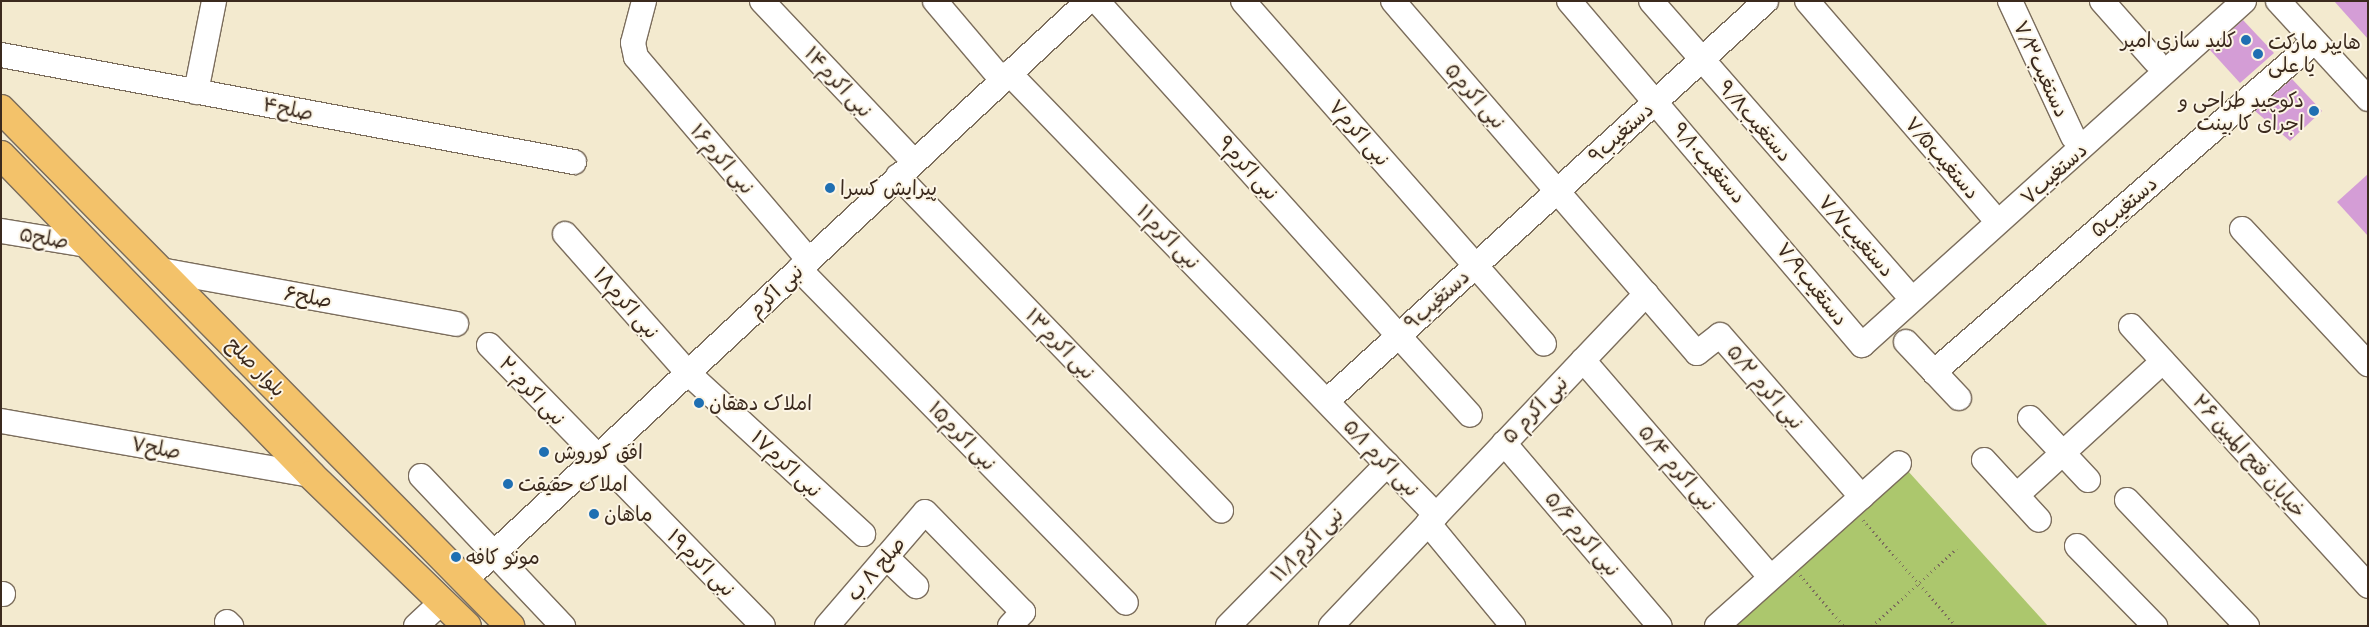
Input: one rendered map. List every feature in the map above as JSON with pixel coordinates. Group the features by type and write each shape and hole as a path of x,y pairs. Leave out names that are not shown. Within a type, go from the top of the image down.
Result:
{"main road":[{"name":"بلوار صلح","path":"1,109 510,626"},
{"name":"بلوار صلح","path":"1,155 311,475 467,626"}],"street":[{"path":"196,92 214,1"},
{"name":"نبی اکرم۱۶","path":"644,1 633,43 636,57 804,265"},
{"name":"نبی اکرم۱۴","path":"762,1 906,169"},
{"name":"نبی اکرم۱۱","path":"935,1 1006,77 1327,401"},
{"name":"نبی اکرم۷","path":"1243,1 1544,344"},
{"name":"نبی اکرم۵","path":"1393,1 1558,191"},
{"name":"دستغیب۹/۱۰","path":"1569,1 1762,224"},
{"name":"دستغیب۹/۸","path":"1651,1 1808,182"},
{"name":"دستغیب۹","path":"1476,266 1766,1"},
{"name":"دستغیب۷/۵","path":"1807,1 1989,212"},
{"name":"دستغیب۷/۳","path":"2010,1 2073,137"},
{"path":"2102,1 2155,61"},
{"name":"دستغیب۷","path":"1862,345 2244,1"},
{"path":"2278,1 2368,99"},
{"name":"نبی اکرم","path":"464,581 1084,3"},
{"name":"نبی اکرم۹","path":"1084,3 1399,335 1470,415"},
{"name":"دستغیب۵","path":"1934,372 2314,42"},
{"name":"صلح۴","path":"1,55 574,162"},
{"name":"نبی اکرم۱۳","path":"906,169 1221,512"},
{"name":"دستغیب۷/۷","path":"1808,182 1904,290"},
{"path":"1558,191 1646,294"},
{"name":"دستغیب۷/۹","path":"1762,224 1862,345"},
{"path":"2242,229 2368,364"},
{"name":"صلح۵","path":"1,231 87,245"},
{"name":"نبی اکرم۱۸","path":"565,234 688,373"},
{"name":"نبی اکرم۱۵","path":"804,265 1126,603"},
{"name":"۹دستغیب","path":"1399,335 1476,266"},
{"name":"صلح۶","path":"160,270 456,324"},
{"name":"نبی اکرم ۵","path":"1344,621 1432,519 1646,294"},
{"name":"نبی اکرم ۵/۲","path":"1646,294 1697,354 1720,335 1856,501"},
{"name":"خیابان فتح المبین ۲۶","path":"2131,326 2368,586"},
{"path":"1327,401 1399,335"},
{"path":"1906,342 1960,398"},
{"name":"نبی اکرم۲۰","path":"489,345 596,458"},
{"name":"نبی اکرم ۵/۴","path":"1583,360 1770,577"},
{"path":"2016,495 2163,361"},
{"name":"نبی اکرم۱۷","path":"688,373 863,534"},
{"name":"نبی اکرم ۵/۱","path":"1327,401 1387,464 1432,519 1513,626"},
{"path":"2030,418 2088,480"},
{"name":"صلح۷","path":"1,420 311,475"},
{"name":"نبی اکرم ۵/۶","path":"1504,442 1660,626"},
{"name":"نبی اکرم۱۹","path":"596,458 763,626"},
{"path":"1984,460 2039,520"},
{"path":"1717,626 1899,463"},
{"name":"نبی اکرم۱۱/۱","path":"1228,626 1387,464"},
{"path":"421,476 563,626"},
{"path":"2127,500 2248,626"},
{"name":"صلح ۸ ب","path":"827,626 925,512 1016,619"},
{"path":"2077,546 2155,626"},
{"path":"886,557 916,586"},
{"path":"416,626 442,602"}],"path":[{"path":"1856,501 1919,583 1956,626"},
{"path":"1872,626 1957,548"},
{"path":"1788,562 1844,626"}],"green space":[{"path":"1898,460 2048,626 1727,626"}],"building":[{"path":"2334,1 2368,1 2368,39"},
{"path":"2243,20 2274,53 2240,83 2210,50"},
{"path":"2292,79 2322,111 2290,141 2255,111"},
{"path":"2368,174 2368,236 2337,202"}],"place":[{"name":"کلید سازی امیر","path":"2246,40"},
{"name":"هایپر مارکت یا علی","path":"2258,54"},
{"name":"دکوچید طراحی و اجرای کا بینت","path":"2314,111"},
{"name":"پیرایش کسرا","path":"830,188"},
{"name":"املاک دهقان","path":"699,403"},
{"name":"افق کوروش","path":"544,452"},
{"name":"املاک حقیقت","path":"508,484"},
{"name":"ماهان","path":"594,514"},
{"name":"مونو کافه","path":"456,557"}]}
